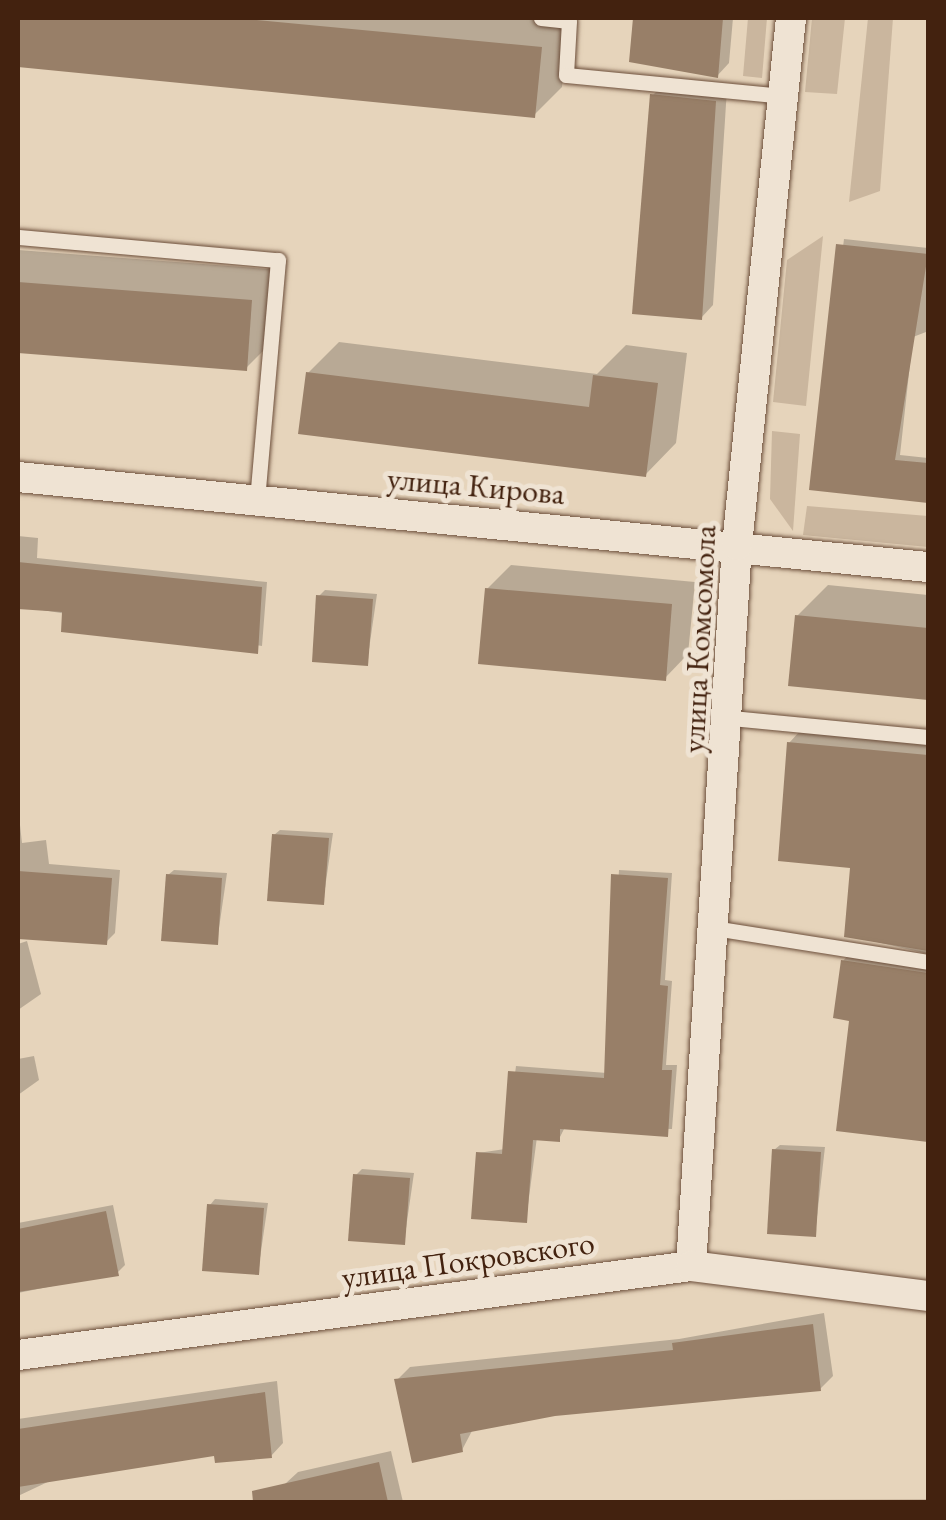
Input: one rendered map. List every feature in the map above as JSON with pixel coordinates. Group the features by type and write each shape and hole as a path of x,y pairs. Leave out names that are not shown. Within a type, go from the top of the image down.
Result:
{"street":[{"name":"улица Комсомола","path":"691,1266 731,718 738,546 790,18"},
{"name":"улица Кирова","path":"18,477 928,566"},
{"name":"улица Покровского","path":"18,1355 691,1266 928,1296"}],"lane":[{"path":"540,18 570,21 566,74 783,96"},
{"path":"18,237 278,260 256,500"},
{"path":"731,718 928,738"},
{"path":"714,928 928,962"}],"shaded area":[{"path":"748,18 767,18 762,78 743,76"},
{"path":"812,18 845,18 837,94 805,92"},
{"path":"868,18 893,18 880,191 849,202"},
{"path":"823,236 806,406 773,402 787,260"},
{"path":"772,431 800,434 793,531 770,499"},
{"path":"807,506 928,516 928,547 803,535"},
{"path":"625,1501 928,1502 618,1502"}],"building":[{"path":"18,18 236,18 542,47 535,118 18,67"},
{"path":"633,18 723,18 718,78 629,62"},
{"path":"650,94 716,101 702,320 632,314"},
{"path":"836,244 928,254 895,460 928,463 928,503 809,490"},
{"path":"18,282 252,300 247,371 18,353"},
{"path":"306,372 589,407 593,375 658,383 646,477 298,434"},
{"path":"18,562 262,587 258,654 61,632 62,612 18,609"},
{"path":"485,588 672,604 666,681 478,664"},
{"path":"316,595 373,599 368,666 312,662"},
{"path":"795,615 928,628 928,700 788,686"},
{"path":"787,742 928,755 928,951 844,937 850,868 778,861"},
{"path":"272,834 329,838 324,905 267,901"},
{"path":"18,871 112,878 107,945 18,939"},
{"path":"166,874 222,878 218,945 161,941"},
{"path":"611,874 668,878 660,985 668,986 662,1070 672,1070 668,1137 560,1129 560,1142 533,1140 527,1223 471,1219 476,1152 502,1154 508,1071 604,1078"},
{"path":"841,960 928,973 928,1142 836,1131 849,1021 833,1018"},
{"path":"772,1149 821,1152 816,1237 767,1234"},
{"path":"353,1174 410,1178 405,1245 348,1241"},
{"path":"207,1204 264,1208 259,1275 202,1271"},
{"path":"106,1211 119,1276 18,1292 18,1229"},
{"path":"813,1324 821,1391 555,1416 460,1434 463,1452 412,1463 394,1379 673,1350 672,1343"},
{"path":"265,1392 272,1458 215,1463 214,1456 18,1487 18,1429"},
{"path":"379,1462 388,1502 253,1502 252,1491"}]}
